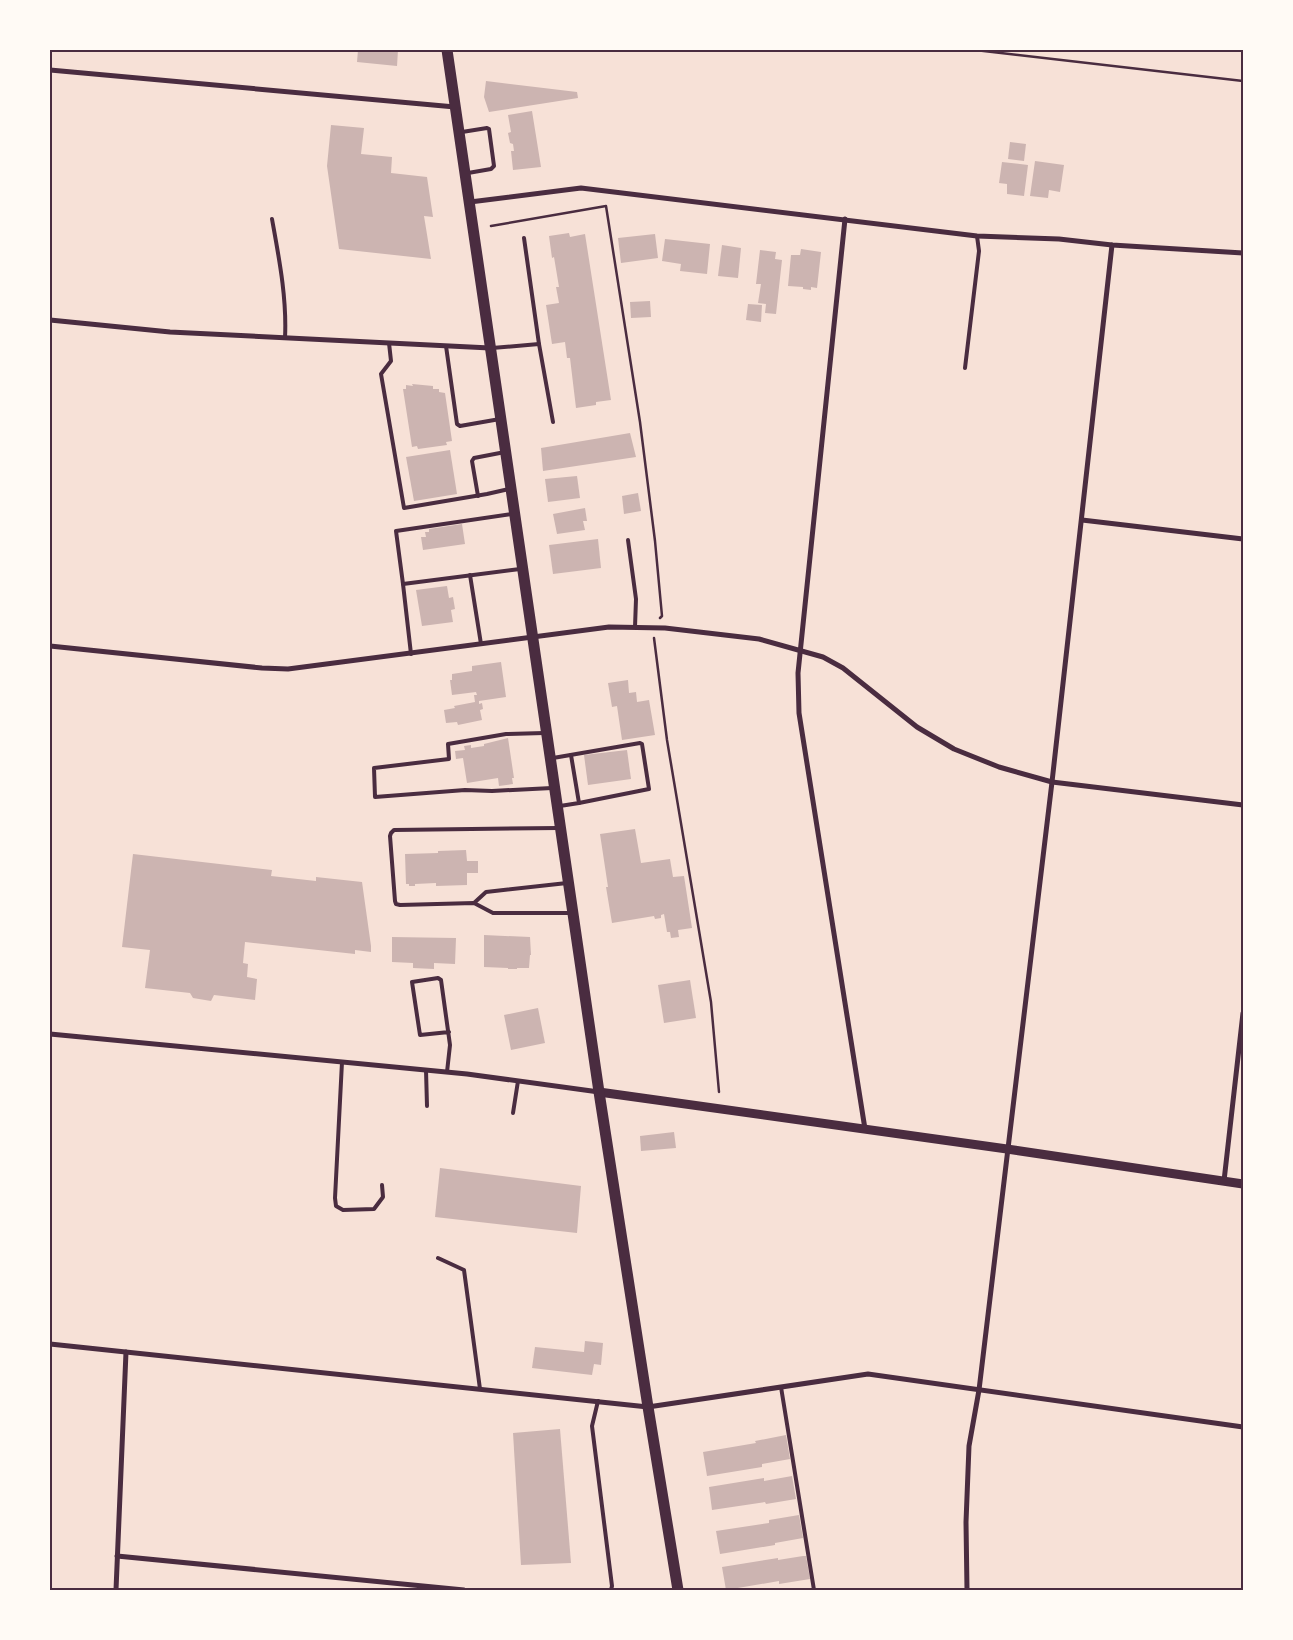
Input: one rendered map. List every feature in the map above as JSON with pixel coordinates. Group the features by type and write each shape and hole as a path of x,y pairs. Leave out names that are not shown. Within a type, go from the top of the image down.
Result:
{"main road":[{"path":"447,50 599,1092 678,1590"}],"street":[{"path":"50,70 456,107"},
{"path":"469,202 581,188 977,236 1060,239 1112,245 1243,253"},
{"path":"845,219 798,673 799,713 866,1129"},
{"path":"967,1590 966,1522 969,1446 979,1390 1052,782 1112,245"},
{"path":"50,320 170,332 490,348"},
{"path":"1082,520 1243,539"},
{"path":"50,646 262,668 288,669 609,627 666,628 759,639 823,657 843,668 917,727 954,749 999,767 1052,782 1243,805"},
{"path":"1224,1181 1243,1012"},
{"path":"50,1034 447,1072 866,1129 1243,1184"},
{"path":"50,1344 648,1407 868,1374 1243,1427"},
{"path":"116,1590 126,1352"},
{"path":"117,1556 464,1590"}],"lane":[{"path":"459,132 489,129 494,166 491,169 465,174"},
{"path":"272,219 284,294 285,338"},
{"path":"965,368 979,251 977,236"},
{"path":"524,238 553,422"},
{"path":"389,343 391,361 381,374 403,507 478,496 511,488"},
{"path":"490,348 540,344"},
{"path":"446,346 457,424 460,426 501,419"},
{"path":"478,496 472,461 474,458 506,452"},
{"path":"411,654 404,584 396,531 515,514"},
{"path":"628,540 636,599 635,627"},
{"path":"404,584 523,568"},
{"path":"470,575 481,644"},
{"path":"547,733 506,734 448,744 449,759 374,768 375,797 464,790 492,791 555,788"},
{"path":"550,758 641,743 649,787 647,791 558,807"},
{"path":"572,755 579,803"},
{"path":"561,828 394,830 391,833 396,904 474,902 494,913 573,913"},
{"path":"474,902 486,892 568,882"},
{"path":"447,1072 450,1045 449,1032 441,980 438,978 412,982 419,1033 422,1036 449,1032"},
{"path":"342,1062 334,1198 336,1206 343,1210 374,1209 384,1197 382,1184"},
{"path":"426,1070 427,1106"},
{"path":"513,1113 518,1081"},
{"path":"438,1258 464,1270 480,1389"},
{"path":"781,1387 814,1590"},
{"path":"598,1401 592,1426 611,1590"}],"path":[{"path":"975,50 1243,81"},
{"path":"491,226 606,206 640,422 655,541 662,616 652,628 667,740 711,1002 719,1092"}],"building":[{"path":"358,50 398,50 397,66 357,62"},
{"path":"486,81 577,92 578,98 489,112 484,97"},
{"path":"532,111 541,167 513,170 511,151 514,151 508,133 511,132 508,115"},
{"path":"331,125 364,128 361,154 392,157 391,173 427,177 433,217 424,216 431,259 339,249 327,166"},
{"path":"1010,142 1026,144 1024,161 1008,159"},
{"path":"1035,161 1064,165 1060,192 1049,190 1048,198 1030,196"},
{"path":"1002,162 1028,165 1024,196 1007,194 1007,184 999,183"},
{"path":"569,233 570,237 585,234 611,400 596,402 596,405 576,408 570,358 567,358 565,342 552,344 546,305 559,303 556,287 559,287 549,236"},
{"path":"655,234 658,258 621,263 618,238"},
{"path":"665,239 710,244 707,274 680,271 681,264 662,261"},
{"path":"722,245 741,248 738,278 718,276"},
{"path":"801,249 821,252 817,288 811,287 811,290 803,289 803,287 788,286 791,255 800,255"},
{"path":"760,250 776,252 775,259 782,260 776,314 765,313 766,304 758,303 761,284 756,284"},
{"path":"650,301 651,317 631,318 630,302"},
{"path":"748,304 762,305 761,322 746,320"},
{"path":"412,384 433,386 433,389 439,389 439,392 445,393 452,441 446,442 447,445 418,449 417,446 412,447 403,389 406,389 406,385 413,386"},
{"path":"630,433 636,457 543,471 541,448"},
{"path":"450,450 457,494 414,501 406,457"},
{"path":"577,476 580,498 548,502 545,479"},
{"path":"638,493 641,511 624,514 622,496"},
{"path":"585,508 587,521 583,521 585,530 557,534 553,514"},
{"path":"462,524 465,544 423,550 421,537 426,537 425,532 429,532 429,529"},
{"path":"598,539 601,568 553,574 549,545"},
{"path":"447,586 449,598 453,597 455,609 451,610 453,622 422,626 416,590"},
{"path":"501,662 506,697 479,701 479,704 482,703 483,709 480,710 482,720 458,725 457,722 446,723 444,710 475,702 474,695 477,695 476,692 452,695 450,680 452,680 452,674 472,671 472,666"},
{"path":"628,680 629,693 636,692 637,702 649,700 655,735 622,740 617,706 612,707 608,683"},
{"path":"508,738 514,778 512,778 513,784 499,786 498,778 467,783 463,758 456,759 455,751 465,750 464,746 471,745 471,748 484,746 484,744"},
{"path":"627,750 631,779 588,785 584,755"},
{"path":"635,829 641,863 670,859 673,877 684,876 692,928 678,930 679,937 671,938 670,932 667,932 664,914 661,915 661,918 655,919 654,916 612,923 600,834"},
{"path":"466,850 467,861 478,861 478,873 467,873 467,885 436,886 436,883 409,886 409,884 406,884 405,854"},
{"path":"133,854 272,870 271,876 316,881 316,877 362,882 371,952 355,950 355,954 245,942 243,963 248,964 247,977 257,979 255,1000 214,995 211,1001 193,998 190,993 145,988 150,950 122,947"},
{"path":"484,935 530,937 531,955 529,968 484,967"},
{"path":"392,937 456,938 455,964 434,963 434,969 413,968 413,963 392,962"},
{"path":"690,980 696,1018 664,1023 658,985"},
{"path":"538,1008 545,1043 511,1050 504,1015"},
{"path":"674,1132 676,1148 641,1151 640,1136"},
{"path":"440,1168 581,1186 577,1233 435,1217"},
{"path":"585,1341 603,1343 601,1365 594,1364 592,1375 532,1368 535,1347 584,1352"},
{"path":"560,1429 571,1563 521,1565 513,1433"},
{"path":"786,1435 790,1459 762,1464 762,1467 707,1476 703,1452 756,1443 755,1441"},
{"path":"792,1476 796,1499 712,1510 709,1487 764,1478 764,1481"},
{"path":"799,1515 803,1538 775,1543 775,1545 720,1554 716,1531 769,1523 769,1520"},
{"path":"806,1556 810,1579 779,1584 779,1581 726,1590 722,1567"}]}
